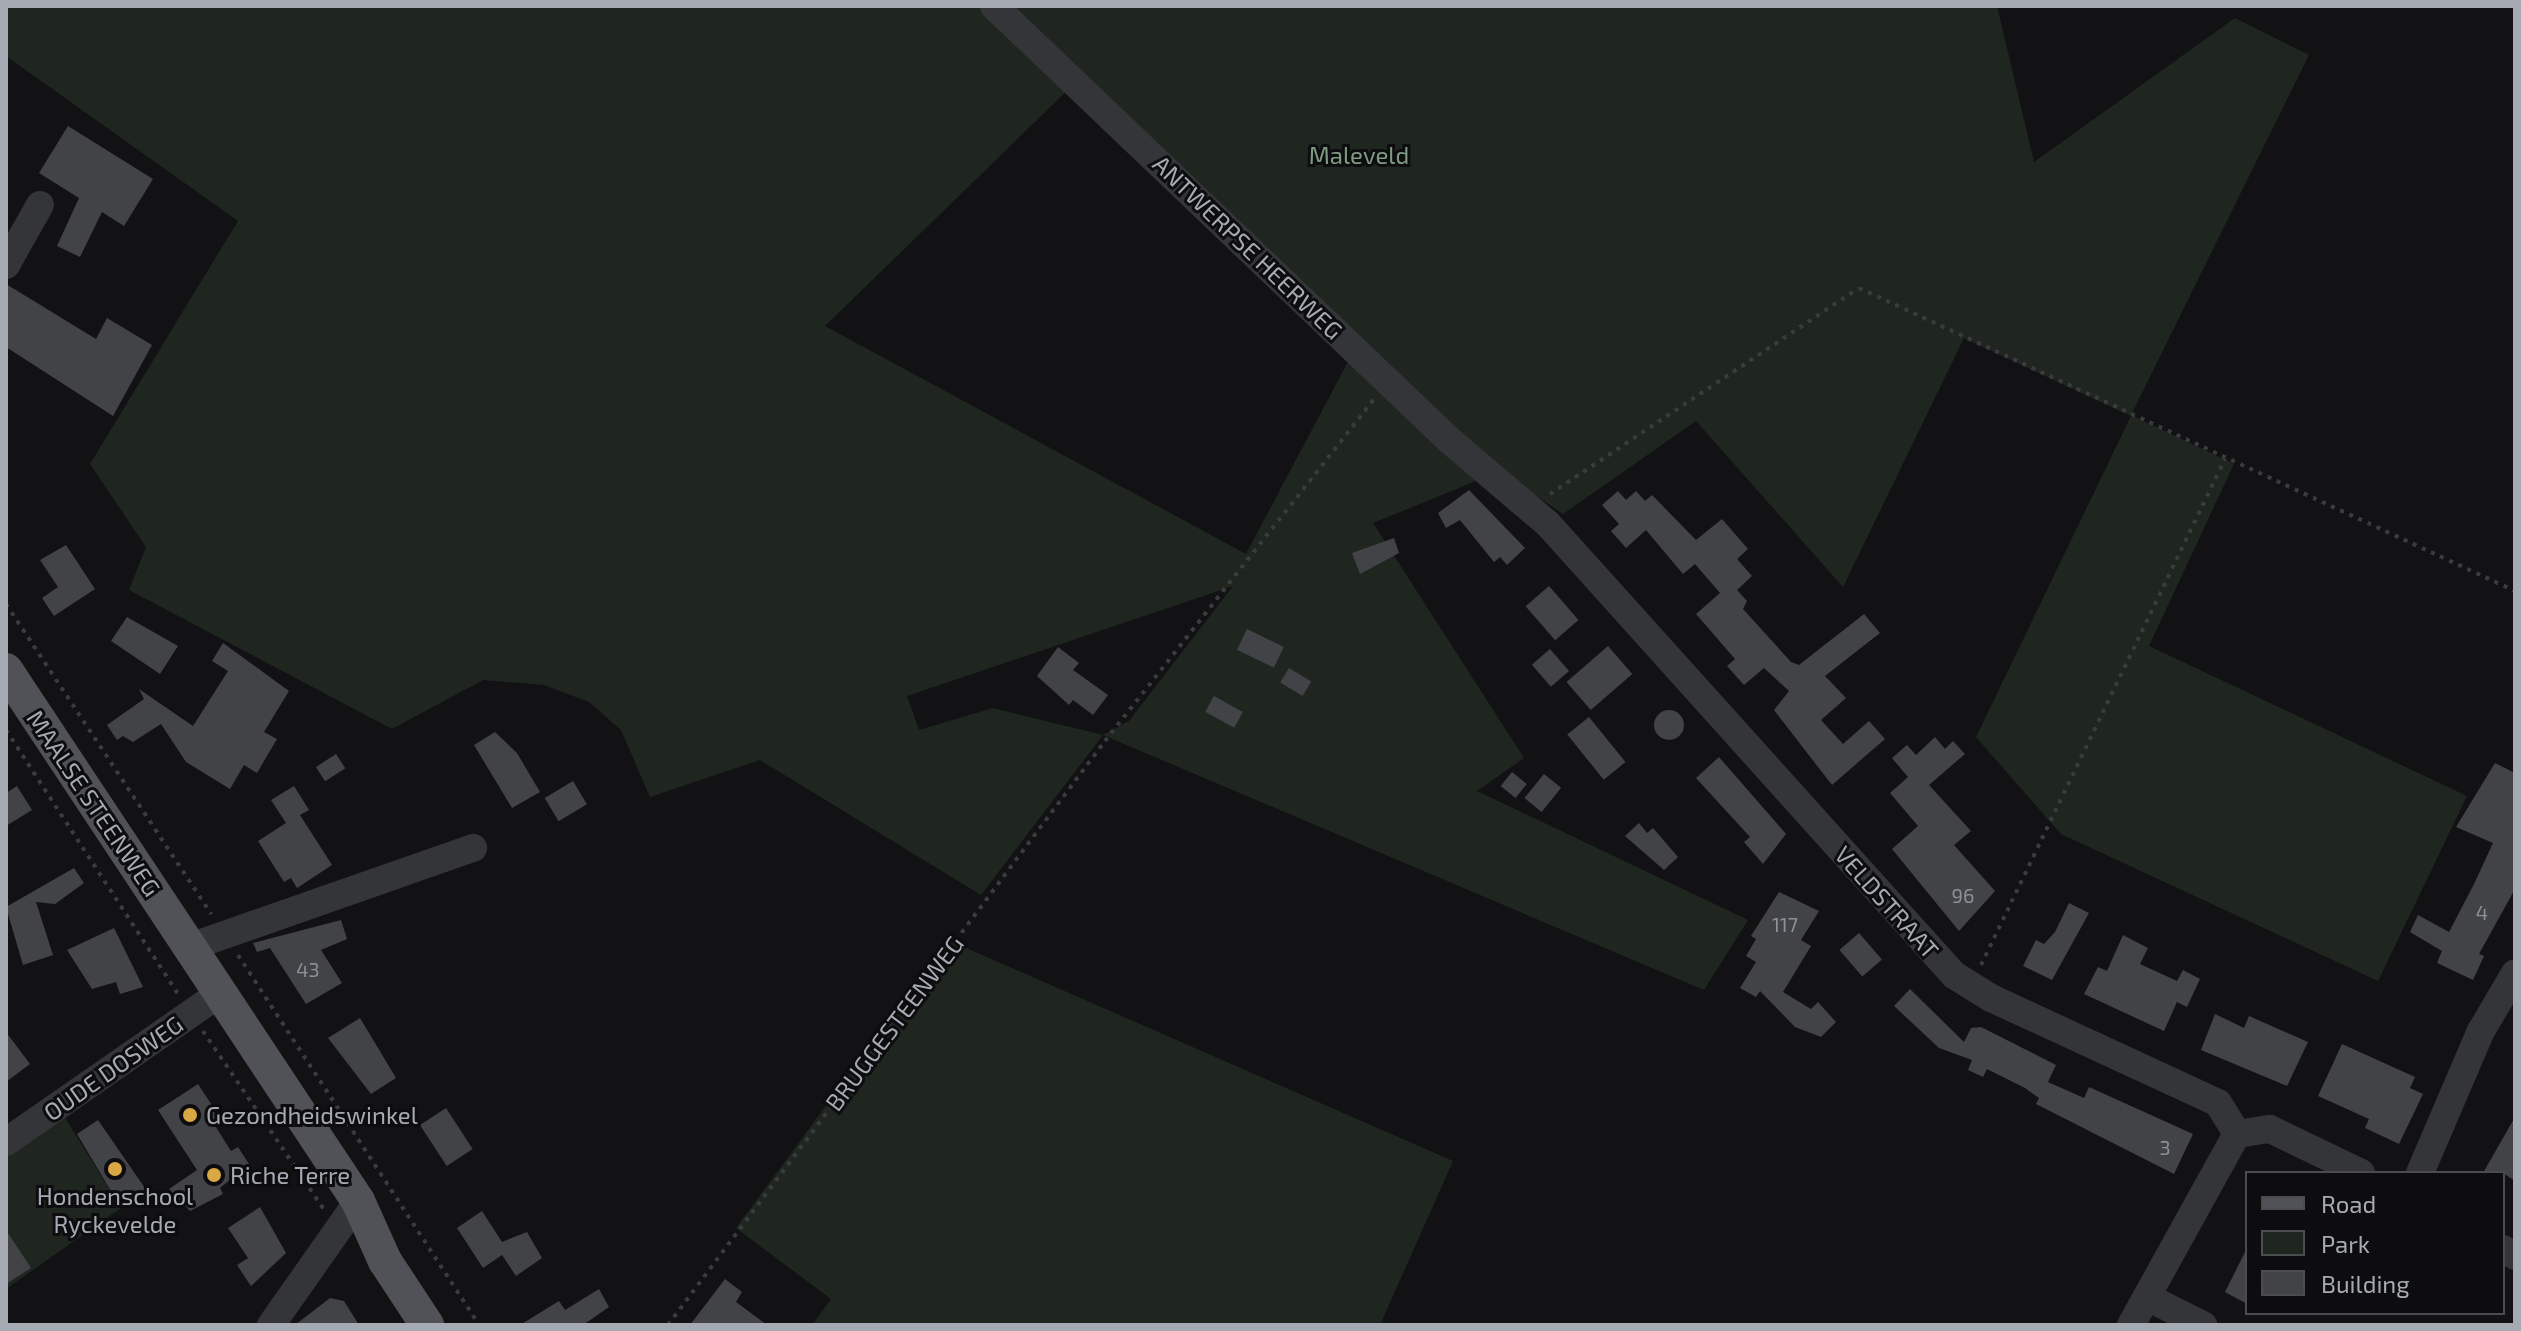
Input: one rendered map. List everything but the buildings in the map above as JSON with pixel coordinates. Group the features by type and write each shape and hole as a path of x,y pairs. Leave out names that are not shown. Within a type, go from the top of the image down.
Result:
{"main road":[{"name":"MAALSE STEENWEG","path":"6,670 186,941"},
{"path":"186,941 358,1201 385,1261 427,1325"},
{"path":"358,1201 382,1220 451,1325"}],"street":[{"name":"ANTWERPSE HEERWEG","path":"994,6 1388,382 1504,487"},
{"path":"6,265 40,205"},
{"name":"VELDSTRAAT","path":"1504,487 1529,508 1928,949 1971,986 2218,1103 2237,1134"},
{"path":"186,941 225,935 473,848"},
{"path":"2421,1171 2481,1031 2515,973"},
{"name":"OUDE DOSWEG","path":"6,1142 220,993"},
{"path":"2131,1325 2237,1134 2270,1129 2357,1171"},
{"path":"271,1325 358,1201"},
{"path":"2147,1297 2203,1325"}],"path":[{"path":"1529,508 1859,288 2515,591"},
{"name":"BRUGGESTEENWEG","path":"668,1325 1122,723 1388,382"},
{"path":"1971,986 2225,459"},
{"path":"6,604 479,1325"},
{"path":"6,730 337,1230"}],"green space":[{"name":"Maleveld","path":"6,6 1997,6 2034,162 2235,18 2309,55 2131,415 2234,464 2149,646 2467,796 2378,981 2061,834 1976,737 2131,416 1964,338 1843,587 1696,421 1563,514 1492,466 1481,479 1373,523 1524,758 1477,791 1748,920 1704,990 1103,735 981,895 760,760 650,797 621,730 589,702 544,685 483,680 392,729 129,590 146,547 90,464 238,221 6,56","holes":["1075,83 1350,358 1246,554 825,326","1233,586 1129,721 1103,735 993,708 919,730 907,696"]},
{"path":"948,940 1453,1161 1380,1325 812,1325 831,1299 736,1228"},
{"path":"64,1116 121,1208 6,1289 6,1157"}],"place":[{"name":"Gezondheidswinkel","path":"190,1115"},
{"name":"Hondenschool Ryckevelde","path":"115,1169"},
{"name":"Riche Terre","path":"214,1175"}]}
